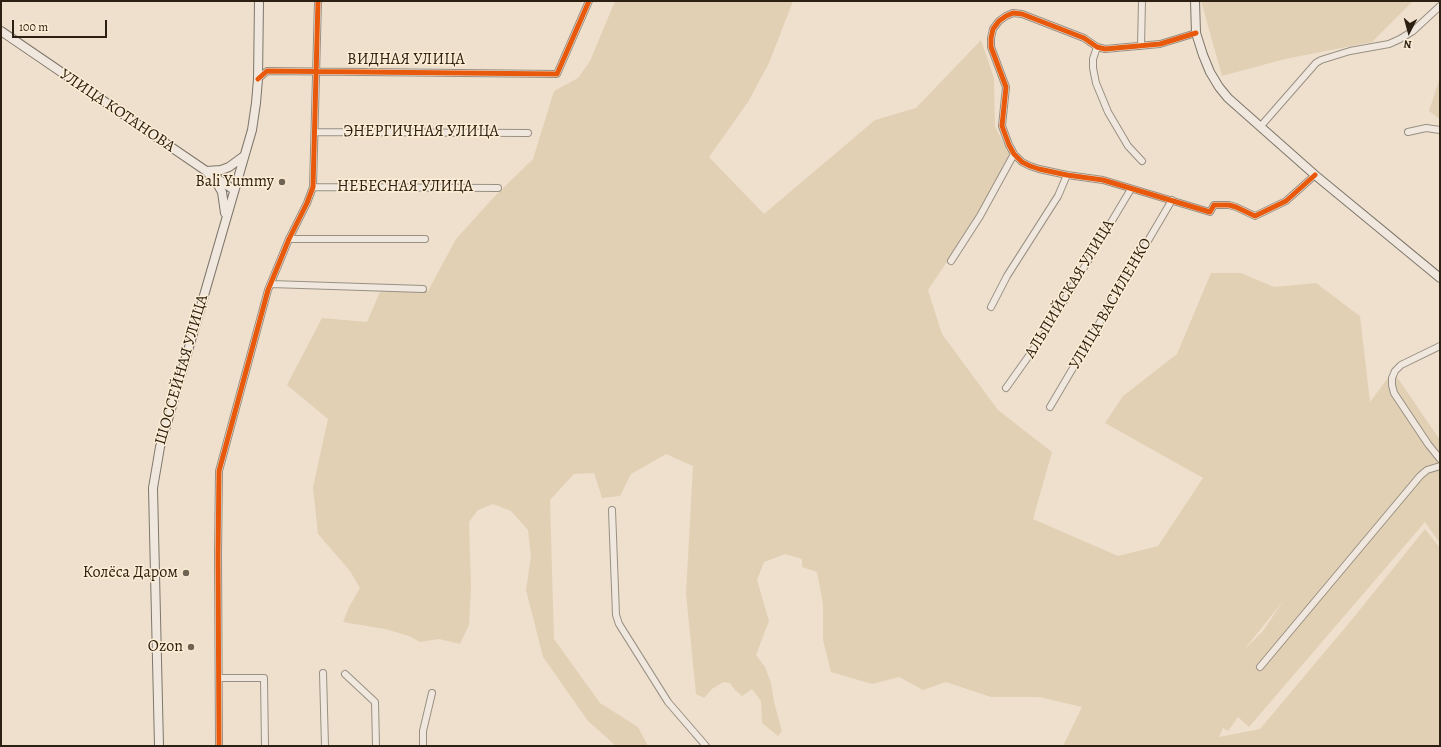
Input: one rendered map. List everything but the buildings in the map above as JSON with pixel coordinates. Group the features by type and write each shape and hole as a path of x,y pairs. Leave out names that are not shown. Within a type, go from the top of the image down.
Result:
{"street":[{"name":"ШОССЕЙНАЯ УЛИЦА","path":"158,746 153,488 160,447 252,130 258,79 259,1"},
{"path":"219,746 219,471 271,284 289,239 307,203 313,187 318,1"},
{"name":"ВИДНАЯ УЛИЦА","path":"258,79 267,71 317,73 557,74 589,1"},
{"path":"1141,46 1142,1"},
{"path":"1194,1 1196,33 1210,72 1228,98 1315,175 1440,277"},
{"path":"1260,127 1316,63 1350,51 1390,44 1400,40 1413,31 1440,6"},
{"path":"1196,33 1170,42 1113,49 1097,47 1084,38 1022,14 1014,13 1006,16 999,21 993,29 991,47 1006,87 1002,126 1014,154 1022,162 1030,166 1067,175 1096,179 1210,212 1214,205 1229,205 1256,216 1286,201 1315,175"},
{"name":"УЛИЦА КОТАНОВА","path":"1,31 234,190"},
{"path":"1097,47 1092,59 1096,83 1108,112 1128,146 1142,161"},
{"path":"1408,132 1426,128 1440,130"},
{"name":"ЭНЕРГИЧНАЯ УЛИЦА","path":"315,132 528,133"},
{"path":"951,261 980,216 1014,154"},
{"path":"206,171 221,170 229,167 244,156"},
{"path":"206,171 222,192 226,218"},
{"path":"991,307 1007,276 1058,196 1067,175"},
{"name":"НЕБЕСНАЯ УЛИЦА","path":"313,187 498,188"},
{"name":"АЛЬПИЙСКАЯ УЛИЦА","path":"1006,388 1043,336 1131,189"},
{"name":"УЛИЦА ВАСИЛЕНКО","path":"1050,407 1172,200"},
{"path":"289,239 425,239"},
{"path":"271,284 422,288"},
{"path":"1440,346 1401,365 1392,378 1392,385 1394,393 1428,444 1440,459"},
{"path":"1260,667 1420,476 1427,470 1440,466"},
{"path":"612,510 616,615 619,624 668,702 706,746"},
{"path":"323,673 325,746"},
{"path":"345,674 376,702 376,746"},
{"path":"218,678 264,678 264,746"},
{"path":"423,746 423,731 432,693"}],"shaded area":[{"path":"615,1 793,1 769,63 748,102 709,157 764,214 875,120 916,108 981,40 994,78 995,127 1014,161 928,290 942,334 998,410 1052,452 1033,519 1118,556 1158,546 1203,478 1105,423 1123,396 1177,354 1211,273 1241,273 1274,287 1316,283 1360,316 1370,402 1393,371 1440,440 1440,543 1425,522 1249,727 1238,717 1228,731 1223,728 1219,737 1260,729 1354,617 1425,529 1440,548 1440,746 1063,746 1082,707 1039,697 991,697 946,682 923,690 899,677 872,684 831,672 823,640 823,604 817,572 802,567 802,559 785,554 764,562 757,580 769,621 756,655 765,667 771,683 774,702 782,731 778,736 762,723 761,701 752,689 742,696 730,683 723,682 712,689 704,698 696,694 686,594 693,466 666,454 631,474 620,496 602,498 594,473 574,474 550,500 554,639 600,703 638,727 648,746 616,746 588,721 543,657 526,590 531,556 528,530 511,511 493,504 478,510 469,522 471,587 469,625 460,644 439,639 420,642 409,636 385,629 343,622 349,607 360,588 350,571 318,534 313,487 328,419 287,385 322,318 367,322 380,292 428,291 456,239 495,196 533,159 554,91 578,78 590,61","holes":["1283,601 1263,631 1244,650"]},
{"path":"1201,1 1413,1 1372,42 1285,59 1222,76"},
{"path":"1440,77 1440,119 1429,111"}],"cycle path":[{"path":"219,746 219,471 268,290 313,187 318,1"},
{"path":"258,79 267,71 557,74 589,1"},
{"path":"1196,33 1160,44 1105,49 1097,47 1084,38 1022,14 1013,13 1006,16 999,21 993,29 991,47 1006,87 1002,126 1014,154 1022,162 1039,169 1103,180 1210,212 1214,205 1229,205 1255,216 1286,201 1315,175"}],"place":[{"name":"Bali Yummy","path":"282,182"},
{"name":"Колёса Даром","path":"186,573"},
{"name":"Ozon","path":"191,647"}]}
